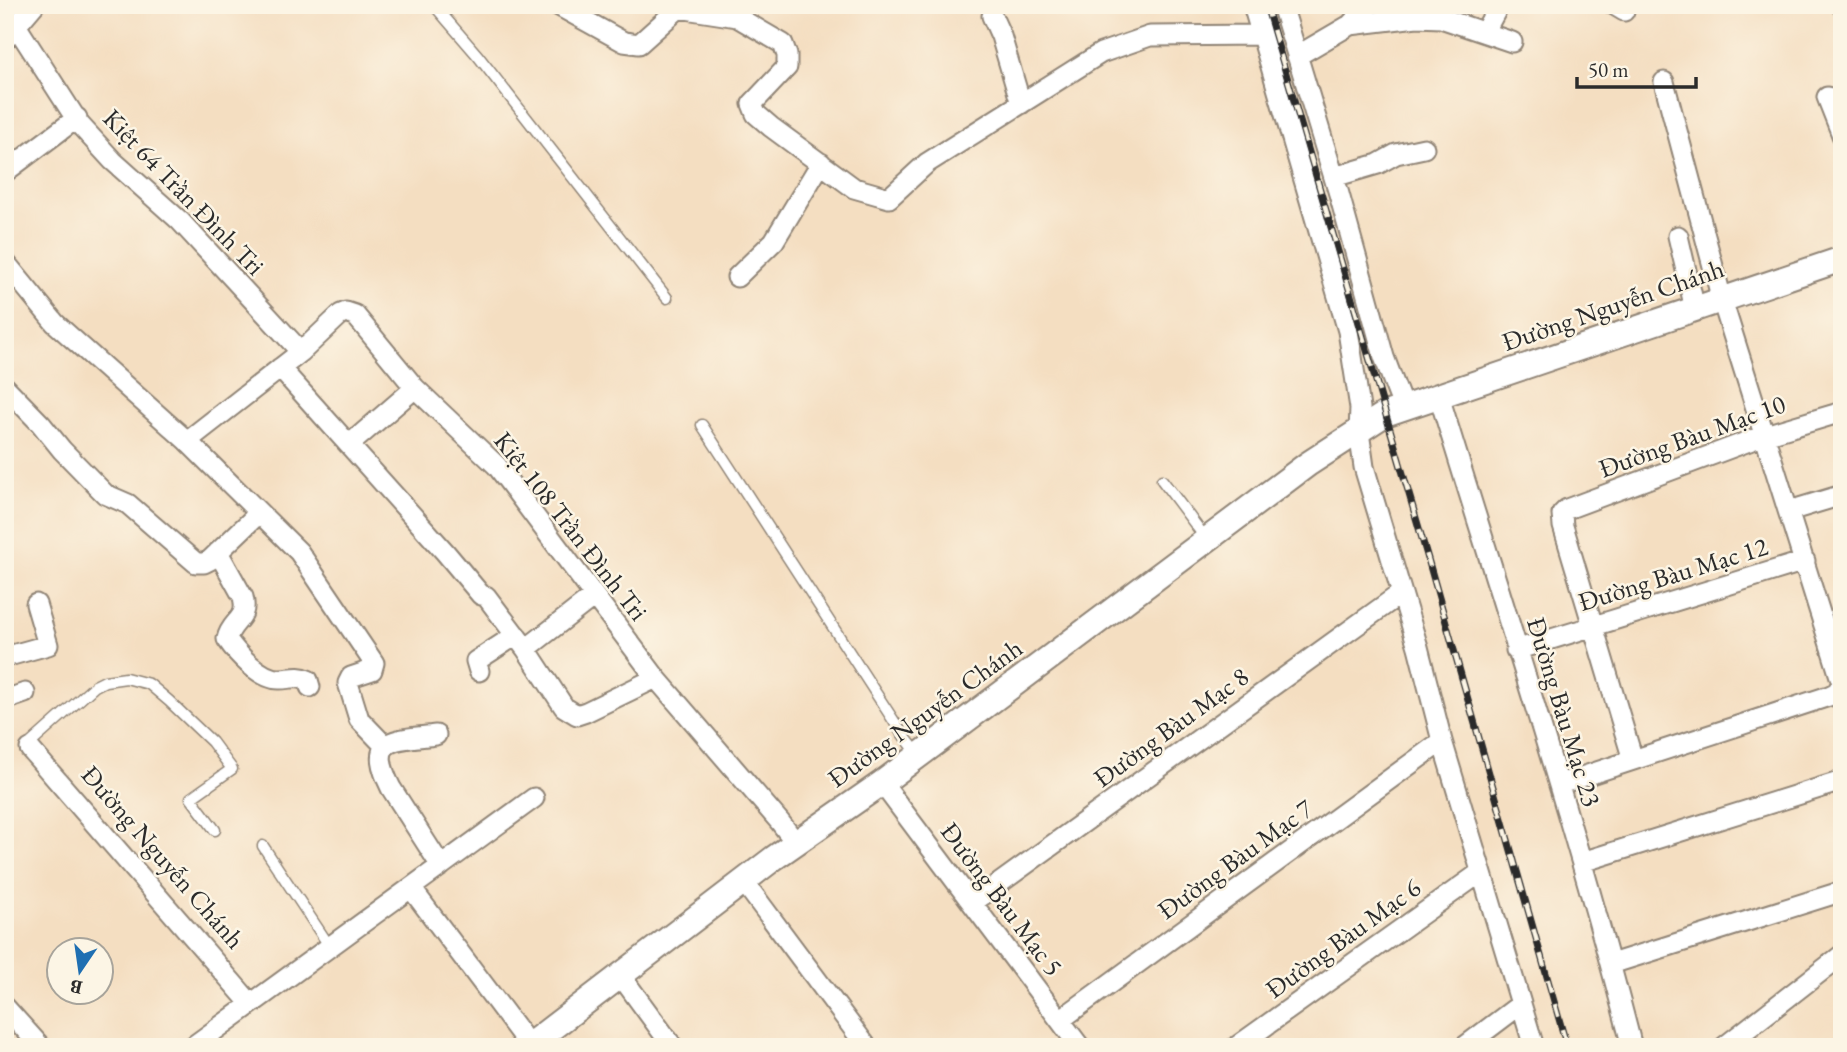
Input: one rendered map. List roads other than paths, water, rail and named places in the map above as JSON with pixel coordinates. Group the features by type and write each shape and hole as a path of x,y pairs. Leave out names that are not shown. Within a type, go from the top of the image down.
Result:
{"street":[{"path":"557,5 624,42 639,44 680,8 737,18 783,44 787,67 752,104 756,114 854,188 889,198 927,163 1101,53 1150,36 1261,35"},
{"path":"1253,5 1348,331 1360,408 1359,432 1364,467 1418,647 1442,741 1534,1047"},
{"path":"1282,5 1384,357 1403,407"},
{"path":"1297,56 1350,25 1369,5"},
{"path":"1485,31 1499,5"},
{"path":"992,16 1001,36 1021,104"},
{"path":"1350,25 1417,17 1441,18 1512,42"},
{"name":"Kiệt 64 Trần Đình Tri","path":"21,18 76,118 113,162 180,221 301,352"},
{"path":"1560,784 1829,696 1840,688 1842,677 1834,624 1805,561 1722,300 1664,82"},
{"path":"1827,97 1842,135"},
{"path":"5,172 76,118"},
{"path":"1334,177 1378,164 1396,154 1424,148"},
{"path":"737,277 774,241 821,163"},
{"path":"1678,236 1695,309"},
{"name":"Đường Nguyễn Chánh","path":"411,888 528,1046 796,843 919,756 1308,464 1385,414 1842,259"},
{"path":"5,262 55,323 187,440 299,552 374,663 372,670 351,677 348,683 359,719 384,745"},
{"name":"Kiệt 108 Trần Đình Tri","path":"187,440 301,352 346,312 355,315 415,388 497,466 656,678 796,843"},
{"path":"280,368 481,595 486,596 521,642 564,707 576,715 586,712 656,678"},
{"path":"5,387 106,494 128,504 196,563 204,563 218,552 259,513"},
{"path":"349,445 415,388"},
{"name":"Đường Bàu Mạc 23","path":"1439,396 1516,650 1560,784 1632,1047"},
{"name":"Đường Bàu Mạc 10","path":"1593,626 1563,526 1562,514 1567,509 1765,435 1842,412"},
{"path":"1789,511 1842,495"},
{"path":"218,552 245,604 241,619 228,633 227,639 254,667 270,678 301,677 308,680 310,687"},
{"name":"Đường Bàu Mạc 12","path":"1516,650 1805,561"},
{"name":"Đường Bàu Mạc 8","path":"972,903 1400,594"},
{"path":"479,671 476,660 521,642 594,596"},
{"path":"5,657 48,645 36,604"},
{"path":"1593,626 1633,760"},
{"path":"5,700 25,693"},
{"path":"436,735 391,741 384,745 381,753 384,775 441,866"},
{"name":"Đường Bàu Mạc 7","path":"1059,1020 1442,741"},
{"name":"Đường Nguyễn Chánh","path":"30,749 251,1004"},
{"path":"1582,862 1842,780"},
{"name":"Đường Bàu Mạc 5","path":"882,783 1080,1047"},
{"path":"192,1047 534,798"},
{"name":"Đường Bàu Mạc 6","path":"1236,1047 1481,872"},
{"path":"744,882 867,1047"},
{"path":"1611,964 1839,888"},
{"path":"1724,1047 1842,955"},
{"path":"621,976 673,1047"},
{"path":"1464,1047 1521,1004"},
{"path":"5,1007 41,1047"}],"lane":[{"path":"434,5 478,56 667,298"},
{"path":"702,425 919,756"},
{"path":"1162,480 1208,540"},
{"path":"30,749 31,743 95,686 105,681 126,678 149,684 212,742 232,769 191,798 215,830"},
{"path":"263,846 330,947"}],"railway":[{"path":"1266,5 1567,1047"}]}
